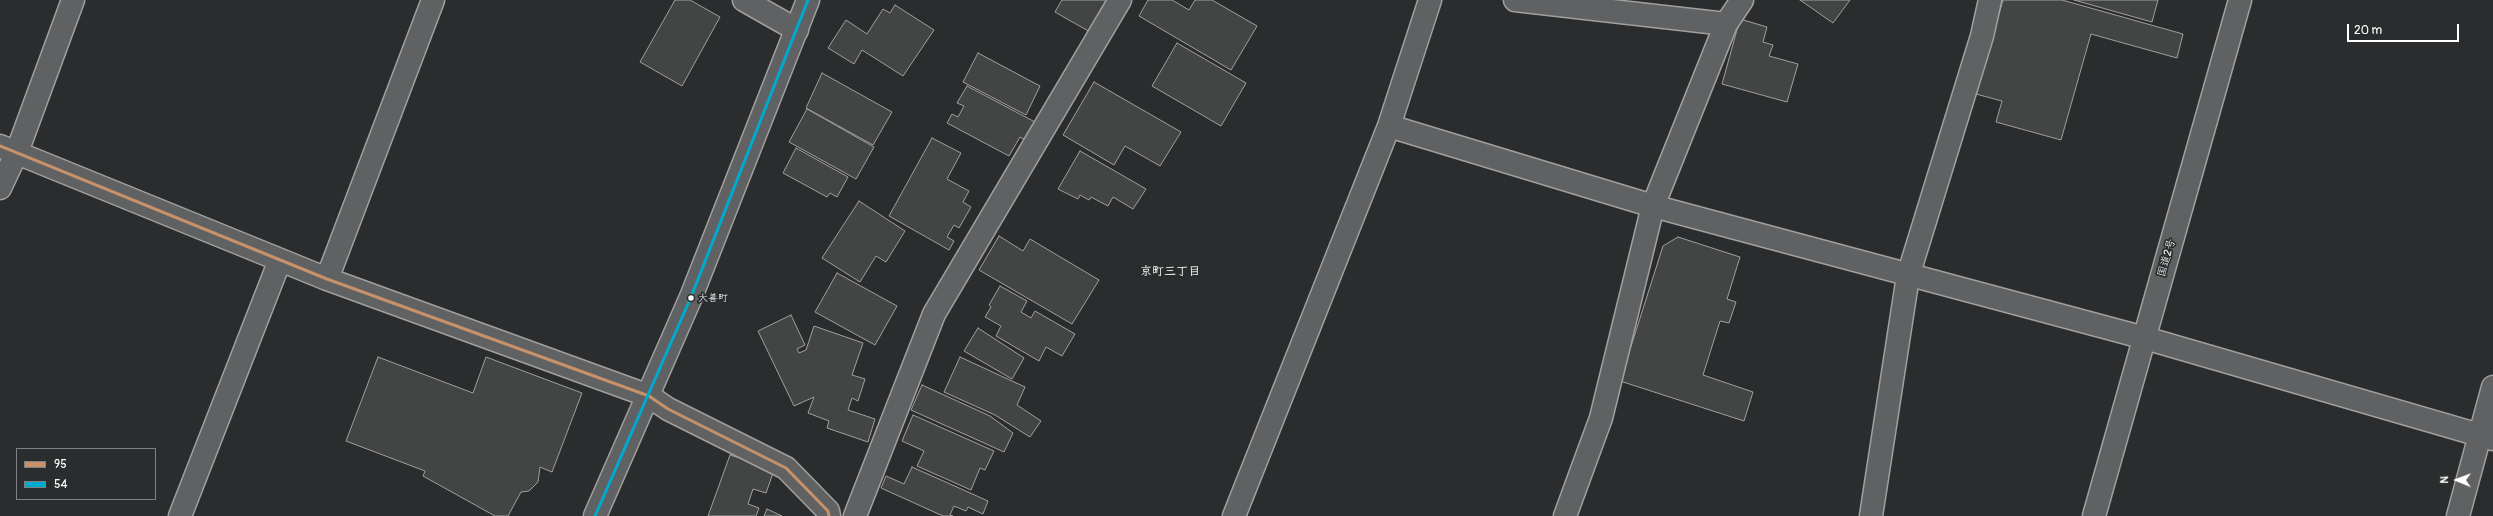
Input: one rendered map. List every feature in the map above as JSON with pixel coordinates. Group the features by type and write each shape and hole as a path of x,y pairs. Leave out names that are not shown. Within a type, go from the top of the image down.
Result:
{"main road":[{"path":"0,188 8,149 73,0"},
{"path":"327,279 433,0"},
{"path":"744,0 797,30"},
{"path":"595,516 649,396 697,283 808,0"},
{"path":"855,516 934,314 1120,0"},
{"path":"1234,516 1389,126 1430,0"},
{"path":"1515,0 1726,24"},
{"path":"1565,516 1601,418 1653,206 1726,24 1742,0"},
{"path":"1871,516 1908,276 1982,36 1990,0"},
{"name":"国道2号","path":"2094,516 2240,0"},
{"path":"1389,126 1653,206 1908,276 2145,338 2486,437"},
{"path":"8,149 327,279 649,396 668,409 786,468 828,511 829,516"},
{"path":"180,516 280,260"},
{"path":"2458,516 2486,437 2493,387"}],"building":[{"path":"675,0 690,0 720,17 682,86 640,62"},
{"path":"1062,0 1109,0 1090,32 1055,12"},
{"path":"1148,0 1172,0 1189,10 1195,0 1212,0 1257,26 1231,70 1139,16"},
{"path":"1800,0 1850,0 1833,23"},
{"path":"2003,0 2062,0 2183,34 2177,58 2091,34 2061,140 1996,122 2002,101 1976,94"},
{"path":"2074,0 2158,0 2152,22"},
{"path":"895,5 934,30 903,76 862,50 854,64 828,48 846,20 867,34 883,9 890,13"},
{"path":"1740,19 1767,27 1763,42 1773,45 1769,56 1798,64 1787,102 1722,84"},
{"path":"1177,43 1246,83 1221,126 1152,86"},
{"path":"978,53 1040,86 1026,115 963,82"},
{"path":"822,73 892,112 873,145 806,108"},
{"path":"1094,82 1181,132 1160,166 1125,146 1114,165 1063,135"},
{"path":"967,86 1035,122 1025,140 1020,137 1009,156 947,123 952,114 958,117 964,106 957,103"},
{"path":"807,109 874,147 856,179 789,142"},
{"path":"932,138 961,153 947,179 969,191 963,202 971,207 959,228 954,225 947,237 954,241 949,250 889,216"},
{"path":"796,148 848,177 837,197 830,193 827,197 783,173"},
{"path":"1080,151 1146,189 1133,209 1113,197 1108,206 1091,197 1089,200 1080,195 1078,199 1058,189"},
{"path":"859,201 905,231 886,262 876,256 860,282 822,258"},
{"path":"999,236 1023,251 1030,239 1099,280 1072,324 979,270"},
{"path":"1678,237 1740,257 1727,299 1736,302 1729,323 1720,321 1703,375 1753,392 1744,421 1620,381 1663,246"},
{"path":"837,273 897,306 875,345 815,312"},
{"path":"1000,286 1027,301 1021,312 1031,318 1035,311 1075,334 1062,356 1046,347 1039,361 996,336 1001,326 985,317 991,307 989,305"},
{"path":"791,315 805,345 797,349 799,353 806,350 814,326 863,343 852,375 865,379 858,401 852,398 848,410 875,419 868,442 827,428 829,421 808,413 814,397 794,406 758,331"},
{"path":"978,328 1024,358 1012,379 964,351"},
{"path":"378,357 473,393 486,357 582,393 552,472 540,467 538,482 529,491 521,492 508,516 495,516 423,476 425,471 346,441"},
{"path":"960,357 1025,387 1017,405 1041,421 1030,437 995,415 944,392"},
{"path":"922,385 990,416 1013,433 1004,452 911,410"},
{"path":"913,415 994,451 985,470 980,468 971,490 917,466 924,451 902,441"},
{"path":"730,455 759,464 773,473 766,493 753,489 748,504 759,508 756,516 708,516"},
{"path":"912,467 988,501 983,514 968,507 966,511 954,506 950,515 953,516 943,516 881,488 886,476 904,484"},
{"path":"767,509 782,516 764,516"}],"transit line":[{"name":"54","path":"595,516 691,297 808,0"},
{"name":"95","path":"0,146 327,279 649,396 668,409 786,468 828,511 829,516"}],"place":[{"name":"大善町","path":"691,298"}],"district":[{"name":"京町三丁目","path":"1170,272"}]}
